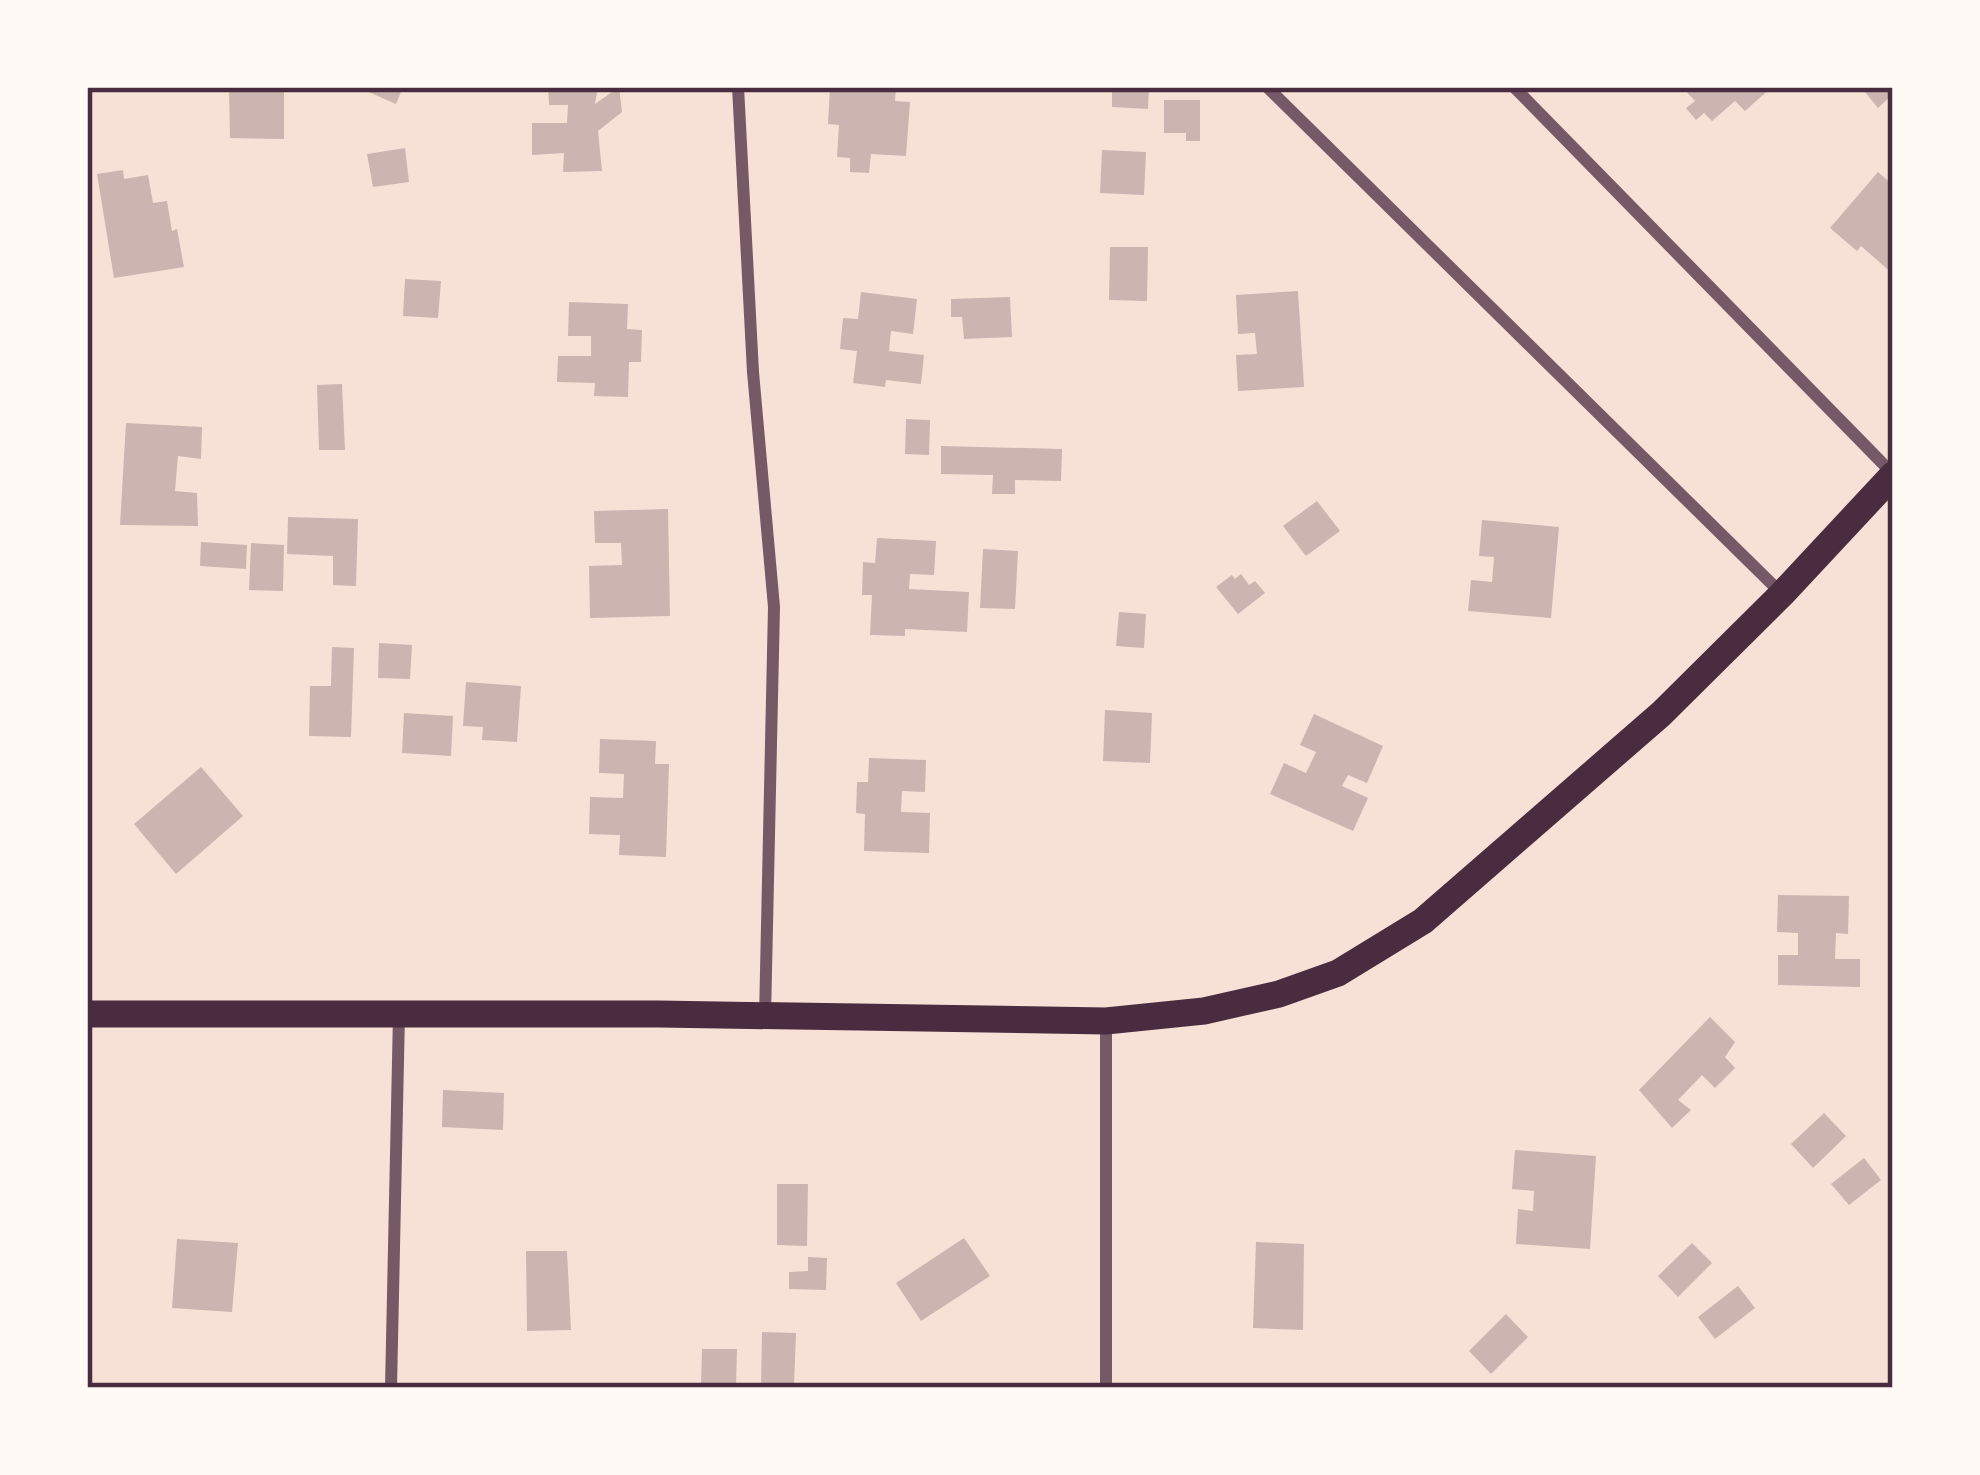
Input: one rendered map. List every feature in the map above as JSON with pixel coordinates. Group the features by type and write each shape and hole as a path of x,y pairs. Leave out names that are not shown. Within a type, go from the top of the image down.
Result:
{"highway":[{"path":"87,1014 1106,1021 1204,1011 1279,994 1338,973 1423,921 1661,715 1893,474"}],"street":[{"path":"738,87 753,372 775,607 765,1018"},
{"path":"1267,87 1782,594"},
{"path":"1514,87 1893,474"},
{"path":"391,1388 399,1013"},
{"path":"1106,1021 1106,1388"}],"building":[{"path":"229,87 284,87 284,139 230,138"},
{"path":"357,87 403,87 396,104"},
{"path":"548,87 598,87 595,104 619,87 622,112 598,131 602,171 563,172 564,153 532,155 532,123 567,123 568,105 549,105"},
{"path":"830,87 896,87 895,101 910,102 906,156 871,154 869,173 850,172 850,158 837,157 839,125 828,124"},
{"path":"1112,87 1149,87 1148,109 1112,107"},
{"path":"1682,87 1772,87 1745,111 1735,101 1712,121 1704,113 1696,120 1686,108 1695,101"},
{"path":"1871,87 1893,87 1893,94 1878,108 1865,92"},
{"path":"1164,100 1200,100 1200,141 1186,141 1186,133 1164,133"},
{"path":"405,148 409,182 373,187 367,154"},
{"path":"1102,150 1146,152 1144,195 1100,193"},
{"path":"123,170 124,179 148,175 153,203 167,201 184,267 114,278 97,174"},
{"path":"1878,172 1893,185 1893,274 1861,246 1857,251 1830,228"},
{"path":"1110,247 1148,247 1147,301 1109,300"},
{"path":"405,279 441,281 438,318 403,316"},
{"path":"1298,291 1304,387 1238,391 1236,355 1257,354 1255,333 1238,334 1236,295"},
{"path":"861,292 917,299 913,334 891,331 889,351 924,355 921,384 853,383 857,351 840,349 843,318 858,319"},
{"path":"1010,297 1012,337 964,339 962,317 951,317 951,299"},
{"path":"569,302 628,304 627,329 642,330 641,362 629,362 628,397 594,396 595,383 557,382 558,356 591,356 591,336 568,336"},
{"path":"342,384 345,450 319,450 317,385"},
{"path":"906,419 930,420 929,455 905,454"},
{"path":"126,423 202,427 201,459 178,456 175,491 197,493 198,526 120,525"},
{"path":"941,446 1062,449 1061,481 1015,480 1015,494 992,494 993,475 941,474"},
{"path":"1317,501 1340,531 1306,556 1283,526"},
{"path":"668,509 670,616 590,618 589,566 622,565 621,543 595,543 594,511"},
{"path":"288,517 358,519 356,586 333,585 333,556 287,554"},
{"path":"1482,520 1559,527 1551,618 1468,611 1471,580 1492,582 1494,557 1479,556"},
{"path":"877,538 936,541 934,575 910,574 909,589 969,592 967,632 905,629 905,636 870,635 872,595 862,595 863,562 875,563"},
{"path":"201,542 247,545 246,569 200,566"},
{"path":"251,543 284,545 283,591 249,590"},
{"path":"983,549 1018,551 1015,609 980,608"},
{"path":"1241,574 1249,585 1255,581 1265,593 1238,614 1216,587"},
{"path":"1119,612 1146,614 1144,648 1116,646"},
{"path":"379,643 412,645 410,679 378,678"},
{"path":"332,647 354,648 351,737 309,736 310,686 331,686"},
{"path":"466,682 521,686 517,742 482,740 483,727 463,726"},
{"path":"1105,710 1152,713 1150,763 1103,761"},
{"path":"404,713 453,716 451,756 402,753"},
{"path":"1314,714 1383,746 1367,783 1348,775 1342,786 1368,798 1353,831 1270,794 1284,763 1306,773 1316,752 1300,745"},
{"path":"600,739 656,741 655,764 669,764 666,857 619,855 620,835 589,834 590,797 623,798 624,774 599,773"},
{"path":"869,758 926,760 925,792 902,791 901,812 930,813 929,853 864,851 865,814 856,813 857,782 868,782"},
{"path":"201,767 243,816 176,874 134,824"},
{"path":"1778,895 1849,896 1848,934 1836,933 1835,959 1860,959 1860,987 1778,985 1778,955 1798,955 1798,933 1777,932"},
{"path":"1710,1017 1735,1042 1725,1057 1735,1068 1715,1088 1702,1075 1678,1100 1691,1110 1672,1128 1639,1090"},
{"path":"443,1090 504,1093 503,1130 442,1127"},
{"path":"1824,1113 1846,1136 1813,1168 1791,1144"},
{"path":"1515,1150 1596,1156 1590,1249 1516,1244 1518,1209 1533,1211 1534,1191 1512,1189"},
{"path":"1864,1158 1881,1180 1849,1205 1831,1184"},
{"path":"777,1184 808,1184 807,1246 777,1245"},
{"path":"964,1238 990,1276 921,1321 896,1283"},
{"path":"177,1239 238,1243 232,1312 172,1308"},
{"path":"1256,1242 1304,1244 1303,1330 1253,1328"},
{"path":"1692,1243 1712,1263 1678,1297 1658,1276"},
{"path":"526,1251 567,1251 571,1330 527,1331"},
{"path":"808,1257 827,1258 826,1290 789,1289 789,1272 808,1271"},
{"path":"1738,1286 1755,1308 1715,1339 1698,1317"},
{"path":"1506,1314 1528,1337 1491,1374 1469,1351"},
{"path":"762,1332 796,1333 794,1387 761,1386"},
{"path":"702,1349 737,1349 736,1387 701,1387"}]}
